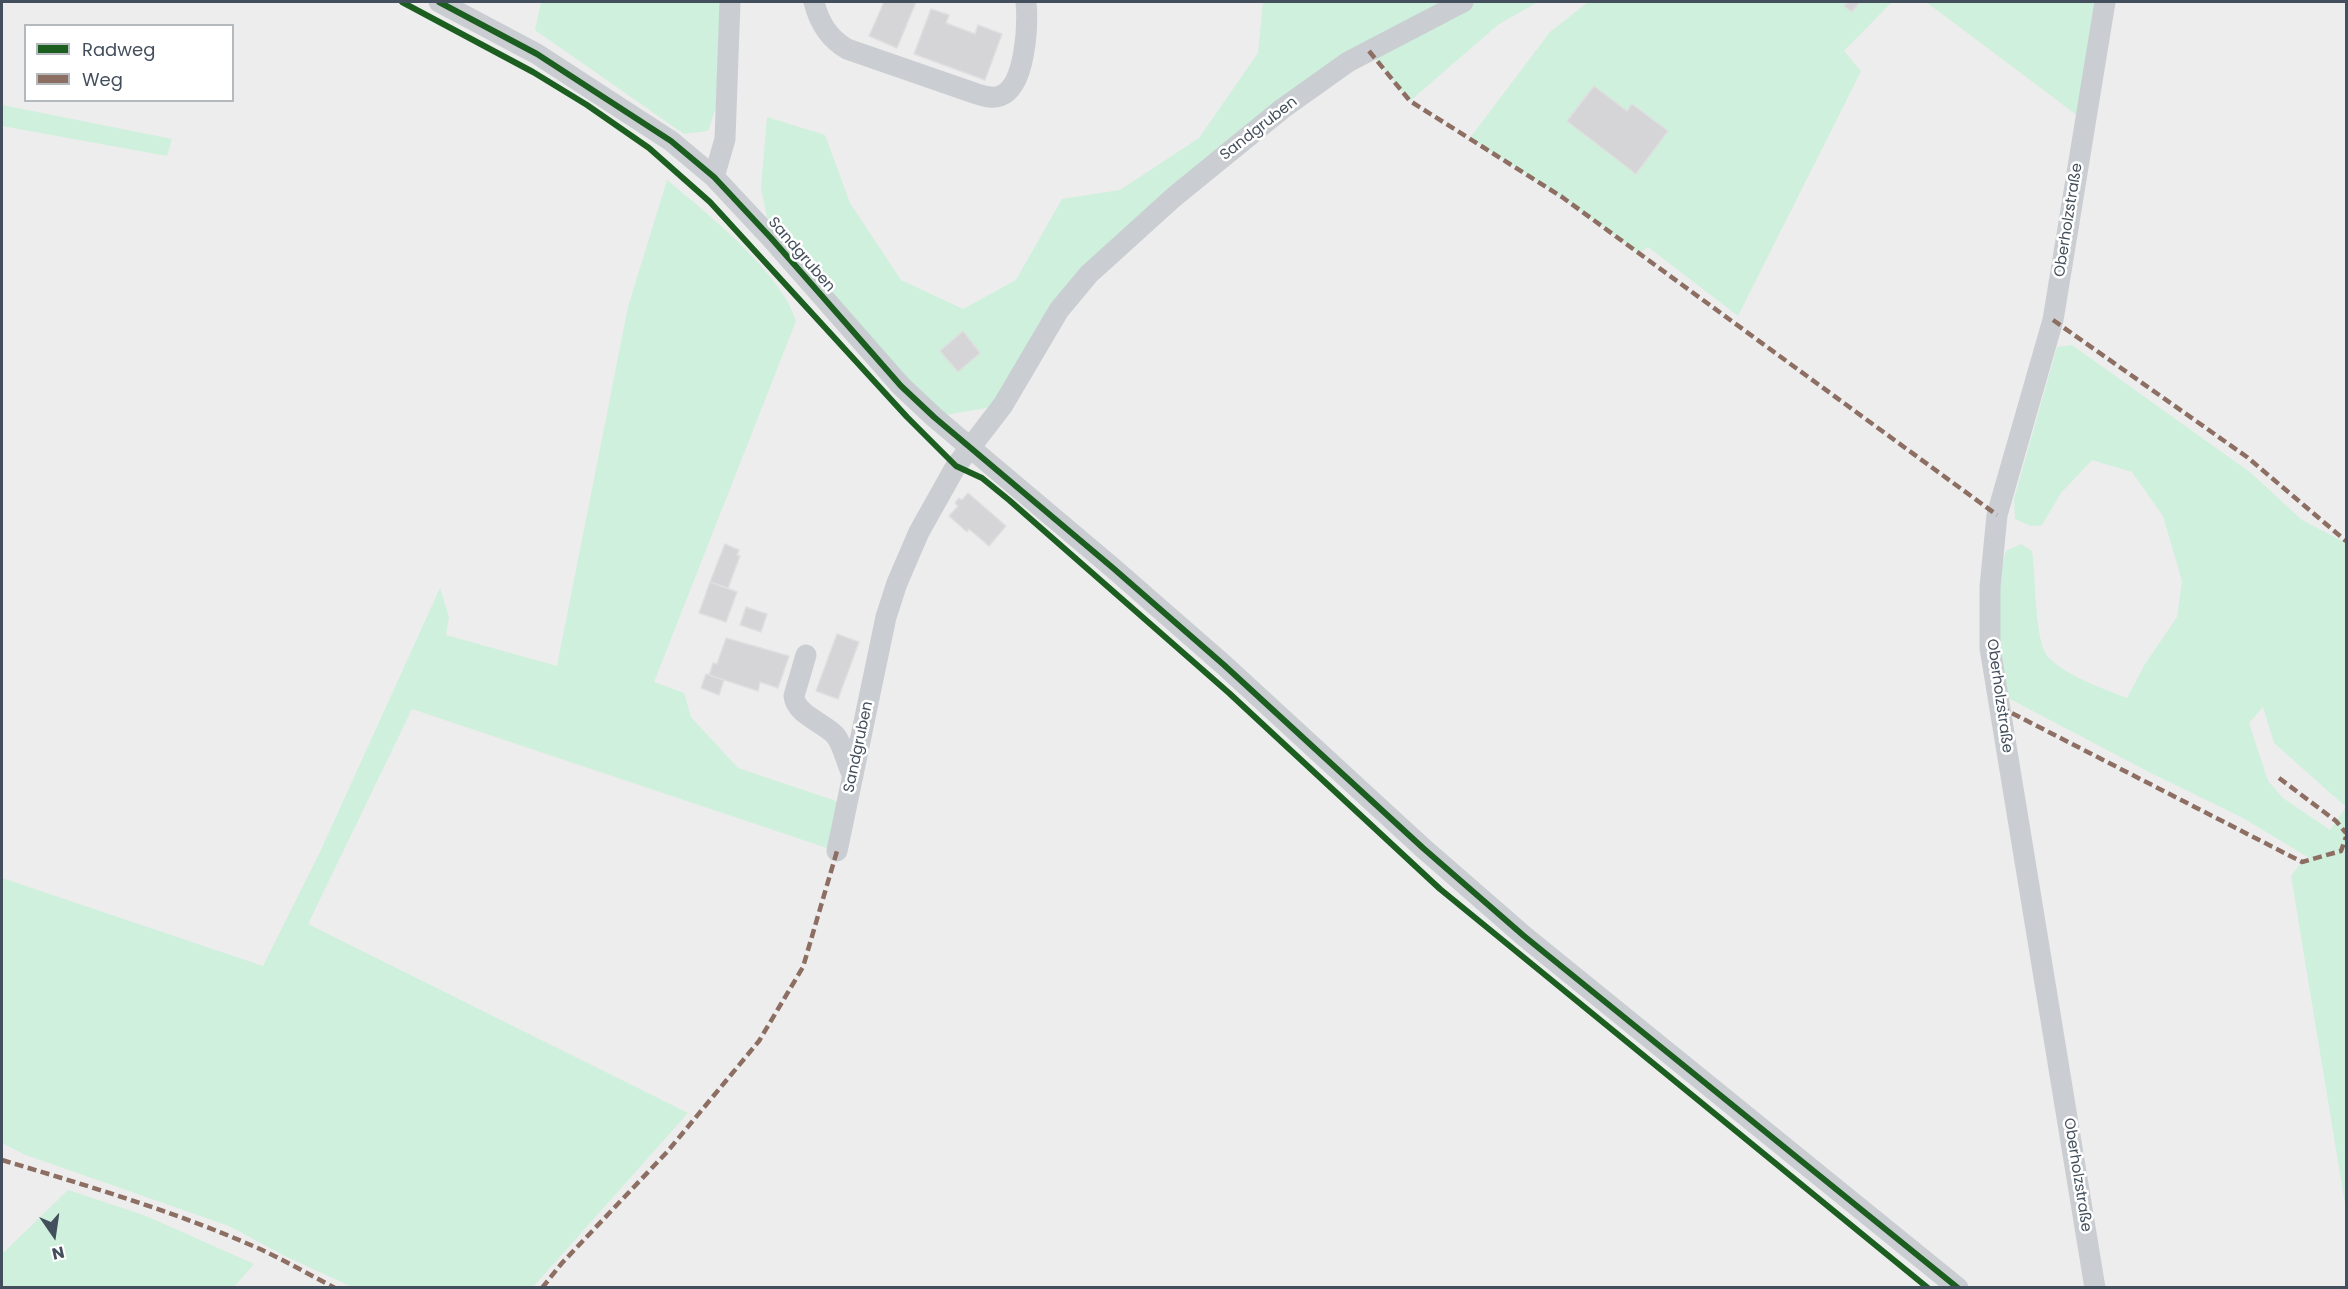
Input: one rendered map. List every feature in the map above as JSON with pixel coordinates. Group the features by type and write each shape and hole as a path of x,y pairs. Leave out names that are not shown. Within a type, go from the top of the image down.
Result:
{"street":[{"name":"Sandgruben","path":"439,2 537,54 671,141 714,177 771,238 901,386 970,449 1113,568 1224,665 1414,840 1524,936 1958,1287"},
{"path":"714,177 725,139 730,2"},
{"path":"814,2 826,31 832,39 847,49 977,94 992,97 1005,93 1018,73 1027,32 1026,2"},
{"name":"Sandgruben","path":"837,851 886,617 897,583 920,532 956,466 1002,405 1059,310 1089,274 1174,197 1282,110 1348,62 1463,2"},
{"name":"Oberholzstraße","path":"2096,1287 1990,648 1990,587 1997,515 2053,320 2105,2"},
{"path":"806,655 795,702 802,711 836,736 853,776"}],"green space":[{"path":"541,2 728,2 727,76 708,131 684,134 535,30"},
{"path":"1263,2 1538,2 1499,24 1410,101 1369,51 1089,274 1003,405 934,417 771,238 761,188 767,117 825,135 850,203 901,280 963,309 1016,280 1062,199 1120,190 1199,138 1258,53"},
{"path":"1588,2 1892,2 1844,51 1861,71 1738,316 1648,247 1639,253 1562,197 1470,138 1550,32"},
{"path":"1926,2 2105,2 2085,122 2066,107"},
{"path":"2,105 172,139 167,156 2,126"},
{"path":"667,180 730,234 759,264 786,299 796,321 654,682 684,693 691,717 738,768 839,802 830,849 412,709 308,924 688,1113 533,1287 352,1287 285,1256 229,1226 23,1154 2,1143 2,878 263,966 320,852 440,588 449,617 446,635 557,666 628,307"},
{"path":"2072,345 2251,473 2302,520 2346,543 2346,807 2346,1210 2291,876 2302,862 2311,859 2243,818 2008,698 2000,649 1998,581 2006,551 2021,544 2032,551 2040,637 2048,657 2075,676 2127,698 2145,664 2177,617 2182,581 2163,516 2132,472 2092,460 2061,493 2042,525 2031,526 2015,519 2014,499 2057,347","holes":["2263,707 2274,743 2346,807 2330,830 2283,798 2268,781 2249,723"]},
{"path":"68,1190 146,1216 254,1264 234,1287 2,1287 2,1254"}],"building":[{"path":"884,2 916,2 897,48 869,36"},
{"path":"1848,2 1860,2 1852,12 1844,6"},
{"path":"931,9 949,15 946,23 975,34 978,25 1002,34 985,80 914,54"},
{"path":"1594,86 1627,111 1632,104 1668,131 1636,174 1567,121"},
{"path":"963,331 980,353 958,372 940,351"},
{"path":"968,493 1006,526 989,546 969,529 967,532 949,516 958,506 955,503 959,498 962,500"},
{"path":"725,544 739,550 737,555 740,556 728,588 710,582"},
{"path":"710,582 737,592 726,622 699,613"},
{"path":"746,607 767,614 761,632 740,625"},
{"path":"837,634 859,642 838,699 816,691"},
{"path":"726,638 789,656 778,688 760,682 758,691 709,675 713,663 717,664"},
{"path":"706,674 724,680 719,695 701,688"}],"marked path":[{"path":"1369,51 1410,101 1562,197 1997,515"},
{"path":"2053,320 2247,457 2346,541"},
{"path":"2000,707 2302,862 2341,851 2346,837"},
{"path":"2279,778 2336,821 2346,833"},
{"path":"542,1288 562,1263 667,1152 759,1041 803,967 837,851"},
{"path":"2,1160 192,1221 263,1251 335,1288"}],"cycle path":[{"path":"402,2 533,72 587,105 649,148 710,202 907,417 956,466 982,478 1009,500 1229,693 1440,889 1928,1288"},
{"path":"439,2 537,54 671,141 714,177 771,238 901,386 934,417 1224,665 1423,848 1524,936 1958,1288"}]}
